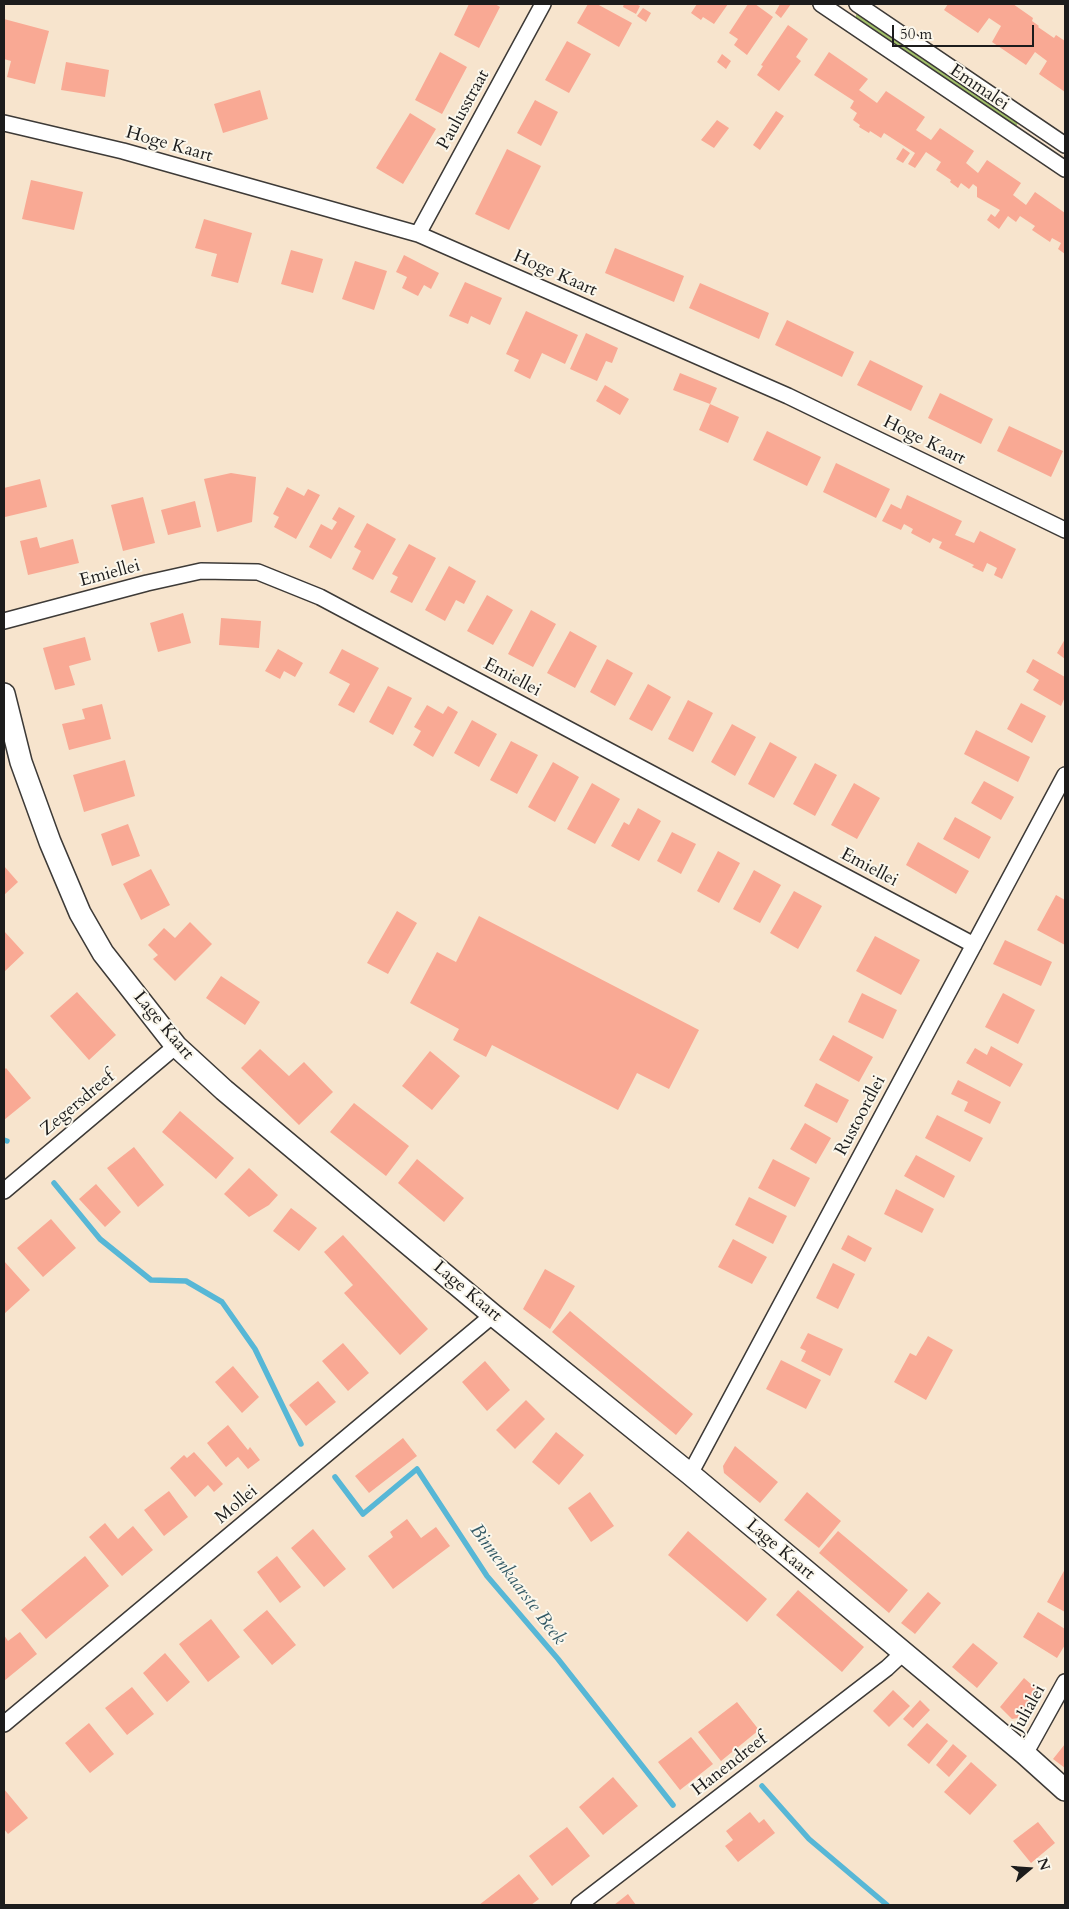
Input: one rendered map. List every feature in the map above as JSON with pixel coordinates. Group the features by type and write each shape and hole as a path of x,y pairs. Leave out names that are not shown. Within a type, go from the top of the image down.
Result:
{"street":[{"name":"Paulusstraat","path":"418,234 543,4"},
{"name":"Emmalei","path":"821,4 1065,169"},
{"name":"Emmalei","path":"857,4 1065,145"},
{"name":"Hoge Kaart","path":"4,123 123,151 418,234 788,396 1065,530"},
{"name":"Emiellei","path":"4,621 200,571 258,572 320,597 974,945"},
{"name":"Lage Kaart","path":"4,694 21,762 50,842 80,913 103,953 176,1046 224,1090 690,1474 1025,1754 1065,1790"},
{"name":"Rustoordlei","path":"690,1474 1065,775"},
{"name":"Zegersdreef","path":"4,1191 176,1046"},
{"name":"Mollei","path":"4,1724 494,1314"},
{"name":"Hanendreef","path":"579,1905 887,1668 903,1653"},
{"name":"Julialei","path":"1025,1754 1065,1682"}],"green space":[{"path":"859,12 1018,121 1017,125 1014,126 856,21 856,15"}],"building":[{"path":"469,4 495,4 500,7 479,48 454,35"},
{"path":"588,4 597,4 632,23 619,47 577,23"},
{"path":"624,4 640,6 636,14 623,7"},
{"path":"697,4 728,4 714,24 703,17 701,20 691,13"},
{"path":"748,4 755,4 773,17 747,55 734,45 738,39 729,33"},
{"path":"780,4 791,4 781,18 775,13"},
{"path":"948,4 1013,4 1033,18 1032,21 1038,27 1054,38 1056,35 1065,41 1065,92 1039,74 1047,61 1035,52 1026,65 992,42 1001,26 989,18 978,33 944,10"},
{"path":"643,8 651,13 646,22 637,16"},
{"path":"4,19 49,31 35,84 7,77 11,61 4,59"},
{"path":"788,25 808,39 796,57 801,61 779,91 757,75 763,66 761,65"},
{"path":"567,41 591,54 569,93 545,80"},
{"path":"440,52 467,67 442,114 415,100"},
{"path":"829,52 868,79 859,90 877,103 886,91 925,117 916,130 931,140 940,128 974,151 966,163 978,173 987,160 1021,183 1013,195 1026,205 1035,192 1065,213 1065,254 1058,249 1061,243 1052,238 1050,242 1032,230 1035,226 1020,216 1016,222 1008,216 999,229 987,220 991,214 995,217 1000,210 977,197 977,187 973,184 969,189 961,183 958,188 950,182 951,180 936,170 941,162 926,152 915,168 908,164 915,153 884,133 881,138 859,127 860,125 853,120 857,113 850,108 854,101 814,75"},
{"path":"722,54 731,61 726,69 717,62"},
{"path":"66,62 109,70 105,97 61,90"},
{"path":"260,90 268,119 223,133 214,104"},
{"path":"535,100 558,112 541,146 517,133"},
{"path":"776,111 784,116 760,150 753,145"},
{"path":"410,113 436,129 403,184 376,168"},
{"path":"717,120 729,128 714,148 701,140"},
{"path":"903,148 910,153 903,163 896,159"},
{"path":"507,149 541,166 509,230 475,214"},
{"path":"31,180 83,192 74,230 22,219"},
{"path":"204,219 252,233 238,283 211,276 217,254 195,248"},
{"path":"615,248 684,276 674,302 605,273"},
{"path":"291,250 323,259 313,293 281,284"},
{"path":"404,255 439,273 431,289 424,285 418,296 402,288 407,277 396,272"},
{"path":"355,261 387,271 374,310 342,299"},
{"path":"465,282 502,298 490,325 471,316 468,324 449,316"},
{"path":"700,283 769,313 759,339 689,308"},
{"path":"526,311 578,335 565,364 542,353 530,379 514,371 519,360 506,354"},
{"path":"787,320 854,352 842,377 775,345"},
{"path":"586,333 618,348 612,363 606,361 597,381 570,369"},
{"path":"870,360 923,386 911,411 857,385"},
{"path":"680,373 717,388 710,404 673,390"},
{"path":"605,385 629,399 620,415 596,401"},
{"path":"940,393 993,419 981,444 928,418"},
{"path":"710,404 739,417 728,443 699,430"},
{"path":"1009,426 1063,451 1051,477 997,451"},
{"path":"767,431 821,457 807,486 753,460"},
{"path":"836,463 890,489 876,518 823,492"},
{"path":"231,473 256,477 252,522 217,532 204,479"},
{"path":"40,479 47,507 5,517 4,488"},
{"path":"287,487 304,496 308,489 320,495 296,539 274,527 279,517 273,514"},
{"path":"907,495 962,521 955,535 974,543 980,531 1016,549 1002,579 994,575 997,568 987,563 983,572 972,567 974,565 939,548 942,542 933,538 930,543 911,533 913,529 904,524 901,530 882,521 891,504 901,509"},
{"path":"143,497 155,543 123,551 111,505"},
{"path":"195,501 201,527 168,535 161,510"},
{"path":"339,507 355,516 331,559 309,547 321,524 332,530 337,522 332,519"},
{"path":"367,523 396,539 373,580 352,569 361,551 354,547"},
{"path":"37,537 40,548 73,539 79,563 28,575 20,541"},
{"path":"409,544 436,558 412,603 390,592 398,577 392,574"},
{"path":"449,566 476,581 464,604 456,600 445,621 425,610"},
{"path":"487,595 513,610 493,645 467,631"},
{"path":"531,610 556,624 533,667 508,654"},
{"path":"183,613 191,643 158,652 150,623"},
{"path":"221,618 261,621 259,648 219,645"},
{"path":"570,631 597,646 575,688 547,673"},
{"path":"85,637 91,660 69,666 75,685 55,690 43,648"},
{"path":"1065,639 1065,659 1057,653"},
{"path":"278,649 303,663 295,677 284,671 280,679 265,671"},
{"path":"342,649 379,668 354,713 338,705 350,684 329,673"},
{"path":"607,659 633,673 615,706 590,692"},
{"path":"1033,659 1065,677 1065,697 1061,706 1033,690 1039,680 1026,672"},
{"path":"648,684 671,697 652,731 629,719"},
{"path":"388,686 412,698 393,735 369,722"},
{"path":"688,700 713,713 693,752 668,739"},
{"path":"1021,703 1046,716 1032,743 1007,729"},
{"path":"102,704 111,739 69,750 62,724 85,719 82,709"},
{"path":"427,705 443,714 448,706 458,712 433,757 413,745 421,731 414,727"},
{"path":"472,720 497,734 479,767 454,753"},
{"path":"732,724 756,737 735,776 711,762"},
{"path":"976,730 1030,757 1018,782 964,754"},
{"path":"511,741 538,755 517,794 490,780"},
{"path":"770,742 797,757 774,798 748,784"},
{"path":"125,760 135,796 84,812 73,775"},
{"path":"553,762 579,777 555,822 528,807"},
{"path":"815,763 837,775 815,816 793,804"},
{"path":"984,781 1014,797 1001,820 971,803"},
{"path":"592,783 620,799 595,844 567,829"},
{"path":"854,783 880,798 857,839 831,825"},
{"path":"638,808 661,821 639,861 611,846 624,822 629,825"},
{"path":"955,817 991,837 979,859 943,839"},
{"path":"128,824 140,856 112,866 101,834"},
{"path":"672,832 696,844 681,874 657,861"},
{"path":"918,842 969,871 956,894 906,865"},
{"path":"718,851 740,863 719,903 697,891"},
{"path":"4,866 18,882 4,895"},
{"path":"151,869 170,905 141,920 123,884"},
{"path":"754,870 781,885 760,923 733,909"},
{"path":"794,891 822,906 798,949 770,933"},
{"path":"1056,895 1065,900 1065,945 1037,930"},
{"path":"397,911 417,923 388,974 367,963"},
{"path":"479,916 699,1030 669,1089 637,1073 618,1110 492,1045 486,1057 453,1040 459,1029 410,1003 437,952 456,962"},
{"path":"190,922 212,944 175,981 153,959 158,955 148,945 164,928 175,938"},
{"path":"4,931 24,953 4,972"},
{"path":"875,936 920,960 901,995 856,971"},
{"path":"1005,940 1052,962 1041,986 993,964"},
{"path":"221,976 260,1002 245,1025 206,998"},
{"path":"77,992 116,1035 89,1060 50,1016"},
{"path":"862,993 897,1010 883,1039 848,1022"},
{"path":"1003,993 1035,1010 1018,1044 985,1027"},
{"path":"833,1035 873,1057 859,1082 819,1060"},
{"path":"991,1046 1023,1064 1010,1087 966,1063 975,1048 987,1055"},
{"path":"260,1049 289,1076 304,1062 333,1092 299,1125 241,1068"},
{"path":"430,1051 460,1076 432,1110 402,1086"},
{"path":"6,1068 31,1098 4,1120 4,1070"},
{"path":"958,1080 1001,1102 990,1124 964,1111 968,1102 951,1094"},
{"path":"816,1083 849,1100 837,1123 804,1106"},
{"path":"354,1103 409,1146 386,1176 330,1132"},
{"path":"180,1111 234,1158 216,1179 162,1132"},
{"path":"937,1115 983,1138 970,1162 925,1138"},
{"path":"805,1123 831,1138 816,1164 790,1149"},
{"path":"134,1147 164,1185 138,1207 107,1168"},
{"path":"916,1155 955,1176 944,1198 904,1176"},
{"path":"417,1159 464,1198 444,1222 398,1183"},
{"path":"773,1159 810,1178 795,1207 758,1188"},
{"path":"249,1168 278,1195 269,1205 249,1217 224,1194"},
{"path":"96,1184 121,1212 105,1227 79,1199"},
{"path":"896,1189 934,1209 922,1233 884,1214"},
{"path":"749,1197 787,1216 773,1244 735,1225"},
{"path":"291,1208 317,1228 299,1251 273,1231"},
{"path":"51,1219 76,1248 43,1277 17,1248"},
{"path":"343,1235 428,1329 400,1355 344,1293 353,1285 324,1252"},
{"path":"848,1235 872,1248 865,1262 841,1249"},
{"path":"733,1239 767,1257 752,1284 718,1267"},
{"path":"4,1261 30,1290 4,1314"},
{"path":"833,1263 855,1274 838,1309 816,1298"},
{"path":"545,1269 575,1286 550,1329 523,1309"},
{"path":"570,1311 693,1414 676,1435 552,1332"},
{"path":"808,1333 843,1349 830,1376 801,1361 806,1351 800,1348"},
{"path":"928,1336 953,1350 926,1400 894,1382 910,1353 916,1356"},
{"path":"343,1343 369,1373 348,1391 322,1361"},
{"path":"781,1360 821,1380 806,1409 766,1389"},
{"path":"485,1361 510,1390 487,1411 462,1382"},
{"path":"233,1366 259,1397 242,1413 215,1382"},
{"path":"318,1381 336,1402 306,1426 289,1405"},
{"path":"526,1400 545,1419 515,1449 496,1430"},
{"path":"228,1425 248,1450 250,1447 260,1460 248,1469 238,1457 226,1467 207,1443"},
{"path":"556,1432 584,1455 559,1485 532,1462"},
{"path":"403,1438 417,1456 369,1493 355,1476"},
{"path":"735,1446 778,1482 760,1503 724,1473 723,1466"},
{"path":"194,1452 223,1484 214,1492 208,1485 195,1497 170,1468 184,1455 187,1458"},
{"path":"169,1491 188,1517 164,1536 144,1510"},
{"path":"590,1492 614,1526 591,1542 568,1508"},
{"path":"807,1492 841,1521 819,1548 784,1520"},
{"path":"407,1519 421,1538 436,1527 450,1546 393,1589 368,1556 393,1537 390,1532"},
{"path":"105,1523 118,1539 133,1526 153,1550 122,1576 89,1537"},
{"path":"313,1529 346,1569 324,1587 291,1548"},
{"path":"688,1531 767,1599 747,1622 668,1555"},
{"path":"838,1531 908,1590 889,1613 819,1553"},
{"path":"85,1556 109,1586 46,1639 21,1610"},
{"path":"277,1556 301,1587 280,1603 257,1572"},
{"path":"1065,1569 1065,1612 1047,1602"},
{"path":"798,1590 864,1647 842,1672 776,1615"},
{"path":"928,1592 941,1603 915,1634 901,1623"},
{"path":"267,1610 296,1645 272,1665 243,1630"},
{"path":"1038,1612 1065,1629 1065,1645 1057,1658 1023,1637"},
{"path":"211,1619 240,1657 208,1682 179,1644"},
{"path":"20,1632 37,1654 4,1681 4,1635 8,1641"},
{"path":"973,1643 998,1663 977,1688 952,1667"},
{"path":"165,1653 190,1682 167,1702 143,1673"},
{"path":"1024,1678 1040,1692 1024,1717 1012,1719 1000,1707"},
{"path":"132,1687 154,1714 127,1735 105,1708"},
{"path":"893,1690 910,1706 889,1727 873,1711"},
{"path":"920,1700 930,1710 913,1728 903,1719"},
{"path":"737,1702 759,1730 721,1761 698,1732"},
{"path":"89,1723 114,1754 90,1773 65,1743"},
{"path":"927,1723 948,1741 929,1764 907,1745"},
{"path":"691,1737 713,1764 680,1790 658,1762"},
{"path":"953,1744 967,1756 949,1777 936,1765"},
{"path":"1065,1744 1065,1768 1053,1759"},
{"path":"971,1762 997,1785 970,1815 944,1792"},
{"path":"613,1777 638,1806 603,1835 579,1807"},
{"path":"4,1789 28,1818 8,1834 4,1829"},
{"path":"750,1812 759,1823 764,1819 775,1833 738,1862 725,1846 733,1840 726,1831"},
{"path":"1038,1822 1055,1843 1031,1863 1013,1841"},
{"path":"567,1827 590,1856 552,1886 529,1856"},
{"path":"519,1874 539,1899 531,1905 479,1905"},
{"path":"628,1894 636,1905 614,1905"}],"waterway":[{"name":"Binnenkaarste Beek","path":"54,1183 100,1239 151,1280 186,1281 222,1302 255,1349 301,1444"},
{"name":"Binnenkaarste Beek","path":"335,1477 363,1514 417,1469 487,1576 558,1659 673,1805"},
{"name":"Binnenkaarste Beek","path":"762,1786 809,1839 887,1905"}]}
